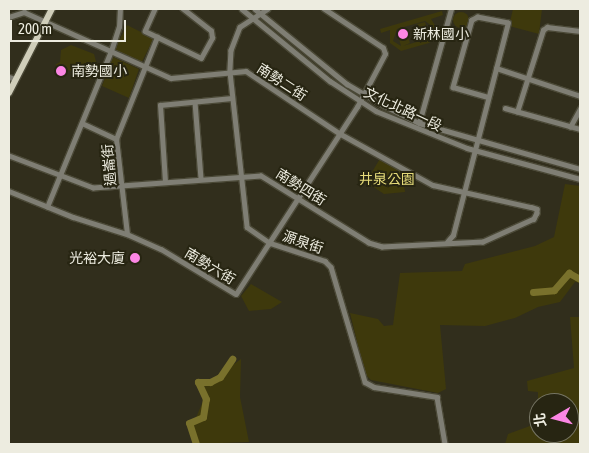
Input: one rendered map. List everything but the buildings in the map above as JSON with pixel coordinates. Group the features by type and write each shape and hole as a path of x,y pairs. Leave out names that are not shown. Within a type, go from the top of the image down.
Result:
{"main road":[{"path":"9,92 12,78 52,9"}],"street":[{"path":"47,207 110,51 119,26 120,9"},
{"path":"155,9 145,31 198,58 204,56 212,38 211,31 183,9"},
{"name":"文化北路一段","path":"242,9 360,102 416,130 473,150 580,178"},
{"name":"文化北路一段","path":"254,9 364,95 419,123 580,169"},
{"path":"252,17 268,9"},
{"name":"南勢六街","path":"9,191 47,207 127,234 161,249 236,294 360,102 384,58 385,51 324,9"},
{"path":"419,123 451,9"},
{"name":"南勢二街","path":"9,17 24,12 143,68 170,78 246,72 339,133 434,186 537,209"},
{"name":"源泉街","path":"252,17 236,34 230,72 247,227 270,243 324,261 331,267 365,382 374,387 437,397 445,444"},
{"path":"447,242 453,235 462,192 508,23 474,18 453,87 487,97"},
{"path":"517,112 545,28 580,30"},
{"name":"過崙街","path":"127,234 116,139 157,37"},
{"path":"496,68 580,96"},
{"path":"165,182 160,105 232,98"},
{"path":"195,102 201,179"},
{"path":"505,108 580,129"},
{"path":"570,127 580,109"},
{"path":"82,123 116,139"},
{"name":"南勢四街","path":"9,156 93,188 240,175 261,176 369,243 382,247 447,242 483,242 534,219 537,209"}],"green space":[{"path":"513,9 542,9 539,34 509,26"},
{"path":"442,11 443,15 431,19 438,30 435,38 429,43 401,51 390,43 390,30 381,33 380,29","holes":["425,21 432,26 430,37 425,22 417,24 422,39 430,38 403,46 410,43 405,28 397,31 401,46 393,41 397,29"]},
{"path":"461,12 467,14 469,20 467,26 461,28 455,26 453,20 455,14"},
{"path":"127,25 154,39 141,64 114,50"},
{"path":"71,45 94,54 97,65 89,74 91,79 55,65 60,62 61,50"},
{"path":"113,57 139,69 129,98 102,86"},
{"name":"井泉公園","path":"381,157 402,170 405,192 384,194 366,182"},
{"path":"565,184 580,186 580,283 575,282 560,302 538,307 515,318 485,326 440,325 446,389 438,393 371,380 365,374 350,313 378,319 384,326 393,325 400,273 462,271 465,264 535,246 554,237"},
{"path":"251,284 282,302 271,309 249,311 241,296"},
{"path":"570,317 580,317 580,444 505,444 508,434 529,426 529,443 579,443 579,393 538,393 528,391 527,381 574,368"},
{"path":"241,359 240,397 249,442 195,444 193,425 203,401 200,389"}],"waterway":[{"path":"533,292 554,290 569,273 580,279"},
{"path":"196,444 189,423 203,417 206,399 198,382 210,382 220,377 232,359"}],"place":[{"name":"新林國小","path":"403,34"},
{"name":"南勢國小","path":"61,71"},
{"name":"光裕大廈","path":"135,258"}]}
